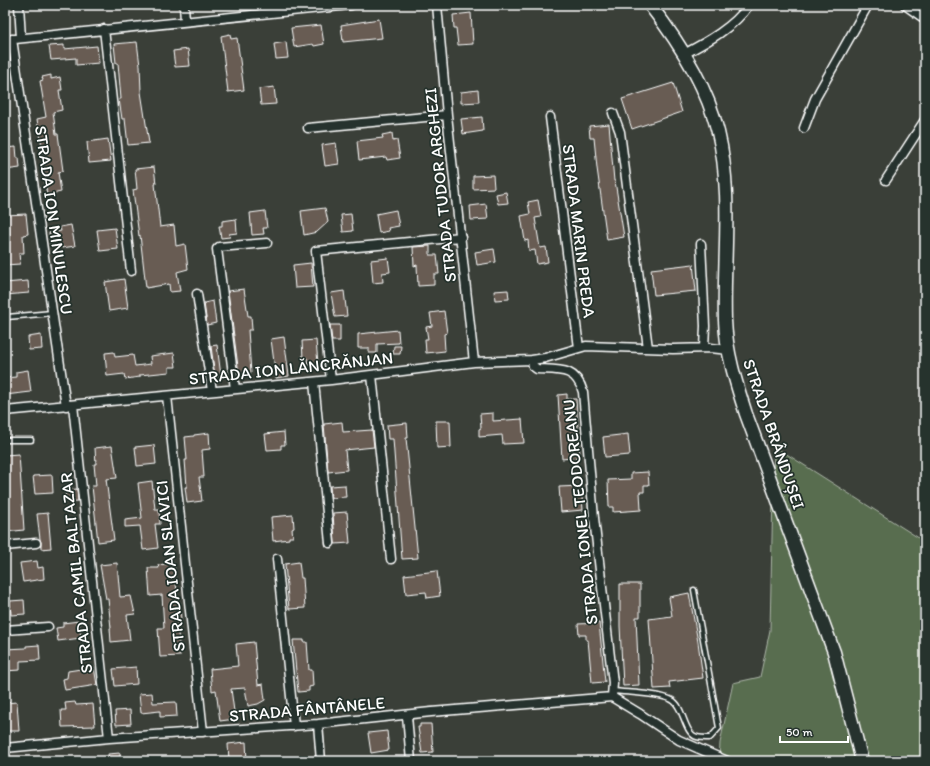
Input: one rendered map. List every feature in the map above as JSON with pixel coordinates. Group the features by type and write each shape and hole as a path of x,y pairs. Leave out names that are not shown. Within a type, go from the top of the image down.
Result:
{"main road":[{"name":"STRADA BRÂNDUȘEI","path":"655,7 684,54 710,105 718,132 726,191 725,321 728,347 736,386 834,652 862,761"}],"street":[{"path":"19,5 20,38"},
{"path":"184,5 185,21"},
{"path":"8,39 351,5"},
{"name":"STRADA TUDOR ARGHEZI","path":"437,5 447,115 474,362"},
{"path":"741,5 742,14"},
{"path":"684,54 729,26 749,5"},
{"path":"804,128 815,99 868,5"},
{"path":"905,5 925,19"},
{"path":"104,29 131,271"},
{"name":"STRADA ION MINULESCU","path":"8,39 52,313 69,406"},
{"path":"613,114 620,132 648,348"},
{"path":"308,128 447,115"},
{"name":"STRADA MARIN PREDA","path":"550,117 579,348"},
{"path":"886,180 925,120"},
{"path":"331,380 316,251 461,237"},
{"path":"235,389 217,248 267,243"},
{"path":"701,244 707,348"},
{"path":"197,294 212,391"},
{"name":"STRADA ION LĂNCRĂNJAN","path":"5,411 314,382 474,362 532,360 545,358 586,346 648,348 728,347"},
{"name":"STRADA IONEL TEODOREANU","path":"532,360 533,366 536,369 562,370 572,375 580,382 583,392 612,694"},
{"path":"372,375 392,559"},
{"path":"314,382 330,543"},
{"name":"STRADA IOAN SLAVICI","path":"167,396 203,732"},
{"name":"STRADA CAMIL BALTAZAR","path":"69,406 109,738"},
{"path":"5,546 36,543"},
{"path":"277,560 294,726"},
{"path":"5,630 48,627"},
{"path":"612,694 679,740 727,761"},
{"name":"STRADA FÂNTÂNELE","path":"5,748 109,738 318,724 612,694"},
{"path":"407,716 411,761"},
{"path":"318,724 321,761"}],"lane":[{"path":"5,321 7,318 52,313"},
{"path":"5,440 31,440"},
{"path":"612,694 653,695 673,700 678,706 690,732 696,737 710,738 719,728 694,590"}],"green space":[{"path":"774,446 925,542 925,761 719,761 720,743 733,683 760,677 770,630"}],"building":[{"path":"471,13 473,44 458,45 453,15"},
{"path":"379,19 382,38 343,42 341,25"},
{"path":"321,25 324,44 294,47 291,28"},
{"path":"230,34 231,39 237,38 244,90 228,92 221,36"},
{"path":"137,42 141,92 149,143 128,145 125,119 122,119 119,99 121,99 118,63 116,63 114,44"},
{"path":"286,42 288,58 276,59 274,44"},
{"path":"64,45 64,49 97,46 99,63 76,65 76,58 51,60 49,46"},
{"path":"188,49 190,66 175,67 173,51"},
{"path":"51,75 51,79 60,77 62,90 59,90 62,110 53,112 56,134 58,134 63,171 58,172 61,192 47,195 42,163 44,162 37,119 46,117 40,81 43,80 42,77"},
{"path":"673,83 682,112 632,129 622,99"},
{"path":"274,87 276,104 261,105 259,89"},
{"path":"478,90 479,102 461,103 461,92"},
{"path":"482,117 483,131 463,134 461,119"},
{"path":"609,124 614,181 624,237 607,240 594,138 590,138 589,126"},
{"path":"392,133 393,141 397,140 400,158 387,160 386,157 359,160 357,141 383,138 382,135"},
{"path":"108,139 111,161 89,163 87,142"},
{"path":"336,143 339,164 325,166 322,145"},
{"path":"16,147 20,168 5,170 5,148"},
{"path":"154,167 160,227 174,225 176,246 185,244 188,269 177,272 180,291 170,292 169,284 146,288 133,190 137,189 135,169"},
{"path":"493,175 494,188 473,189 473,176"},
{"path":"506,192 508,203 498,204 496,194"},
{"path":"538,200 541,217 535,218 540,248 546,247 548,262 537,264 535,250 529,251 528,240 525,241 521,216 530,214 528,202"},
{"path":"486,204 488,219 471,220 470,206"},
{"path":"325,208 328,222 317,232 304,235 301,211"},
{"path":"396,210 399,226 388,228 389,231 379,233 376,214"},
{"path":"265,211 267,228 263,228 264,234 252,235 250,213"},
{"path":"26,214 28,234 23,235 24,253 19,253 20,264 5,265 5,241 10,241 9,226 5,226 5,215"},
{"path":"351,214 353,231 343,232 341,215"},
{"path":"236,219 237,233 229,234 230,237 221,238 219,226 222,226 222,221"},
{"path":"71,225 75,246 62,248 61,244 51,246 49,233 61,231 60,227"},
{"path":"115,228 118,249 100,251 97,230"},
{"path":"430,246 430,255 437,255 439,274 434,274 434,285 418,286 417,265 414,266 413,247"},
{"path":"494,249 496,262 477,265 475,252"},
{"path":"388,258 390,272 382,273 383,282 373,283 371,260"},
{"path":"311,263 313,287 295,288 293,265"},
{"path":"693,264 696,291 654,295 651,269"},
{"path":"124,279 128,308 109,311 105,282"},
{"path":"28,281 29,293 5,295 5,283"},
{"path":"244,289 248,316 251,316 252,330 248,330 251,373 239,374 228,291"},
{"path":"508,290 509,299 495,300 494,291"},
{"path":"344,291 347,316 335,317 331,293"},
{"path":"213,301 216,323 207,325 204,303"},
{"path":"444,311 447,333 444,334 445,351 426,353 425,339 428,339 426,327 432,326 430,313"},
{"path":"330,325 340,325 340,341 332,341"},
{"path":"398,330 399,343 377,344 377,353 369,353 369,348 358,348 358,334"},
{"path":"41,335 42,349 29,350 28,337"},
{"path":"284,337 289,376 276,378 271,339"},
{"path":"316,340 318,364 308,365 307,358 303,358 302,341"},
{"path":"217,345 221,376 215,377 211,346"},
{"path":"394,346 401,346 400,354 393,354"},
{"path":"114,352 115,357 133,355 135,366 151,364 150,356 174,353 176,367 169,367 169,372 140,375 140,377 125,379 124,374 107,376 105,353"},
{"path":"28,370 31,392 5,395 5,378 16,377 16,372"},
{"path":"567,394 567,399 576,399 580,457 562,459 558,395"},
{"path":"493,413 493,421 522,419 524,443 503,444 502,435 479,437 479,429 481,428 480,414"},
{"path":"436,421 450,421 451,447 437,448"},
{"path":"342,422 343,432 372,430 374,447 345,450 347,470 328,472 324,424"},
{"path":"407,423 408,438 406,438 418,558 402,559 393,439 388,439 387,425"},
{"path":"284,432 285,445 281,445 281,449 267,450 265,434"},
{"path":"209,433 210,449 202,450 204,477 199,477 202,501 187,503 185,487 187,487 185,460 187,460 185,437"},
{"path":"628,434 630,455 605,457 603,437"},
{"path":"154,445 156,464 137,466 135,447"},
{"path":"112,446 117,478 106,479 114,540 98,542 92,486 96,486 94,464 96,464 95,448"},
{"path":"19,454 24,530 5,532 5,455"},
{"path":"648,472 649,485 644,485 644,492 640,492 641,510 613,512 613,507 609,507 608,480 631,479 631,473"},
{"path":"52,475 53,493 35,494 33,476"},
{"path":"152,481 155,509 159,509 160,524 155,524 158,548 143,550 140,526 125,527 125,520 142,518 138,483"},
{"path":"345,485 346,497 331,498 330,486"},
{"path":"581,486 583,510 561,512 559,487"},
{"path":"77,489 78,501 66,502 65,490"},
{"path":"347,512 350,543 335,544 333,513"},
{"path":"48,513 51,548 41,549 37,514"},
{"path":"293,515 293,537 273,541 271,517"},
{"path":"37,561 38,568 43,567 44,579 23,582 20,563"},
{"path":"299,562 301,578 303,578 305,608 289,609 285,564"},
{"path":"117,563 120,597 131,596 135,614 127,615 130,640 111,642 108,599 106,599 100,565"},
{"path":"174,563 178,602 180,602 181,621 177,621 180,656 160,657 158,628 164,628 162,595 150,596 148,568 159,568 158,565"},
{"path":"437,571 440,596 427,598 426,592 406,594 404,575"},
{"path":"620,584 640,584 640,617 636,617 639,685 623,686 620,626"},
{"path":"689,593 703,678 669,682 670,688 654,689 649,619 672,616 669,597"},
{"path":"24,600 25,614 11,615 10,601"},
{"path":"79,621 81,638 58,641 56,628 63,627 63,623"},
{"path":"599,623 605,682 592,683 588,640 586,640 586,635 579,635 578,624"},
{"path":"293,640 304,640 304,642 307,642 309,670 312,670 313,686 309,687 309,691 298,692"},
{"path":"254,642 258,685 263,684 265,700 258,704 248,706 245,688 231,689 235,719 220,721 216,690 212,691 210,669 238,666 236,644"},
{"path":"39,645 40,660 20,661 20,670 5,671 5,649 26,648 26,646"},
{"path":"94,667 97,685 65,690 63,679 67,678 68,671"},
{"path":"136,667 137,684 115,686 113,669"},
{"path":"152,693 153,703 176,702 177,716 160,717 160,711 141,713 139,694"},
{"path":"17,702 19,731 6,731 5,703"},
{"path":"75,702 76,705 93,704 95,726 62,727 61,710 66,710 65,703"},
{"path":"130,710 131,724 116,725 115,711"},
{"path":"420,724 431,724 433,752 422,753 418,727 420,727"},
{"path":"387,731 389,750 371,753 368,733"},
{"path":"246,742 247,761 229,761 228,744"},
{"path":"120,753 120,761 109,761 108,754"}]}
